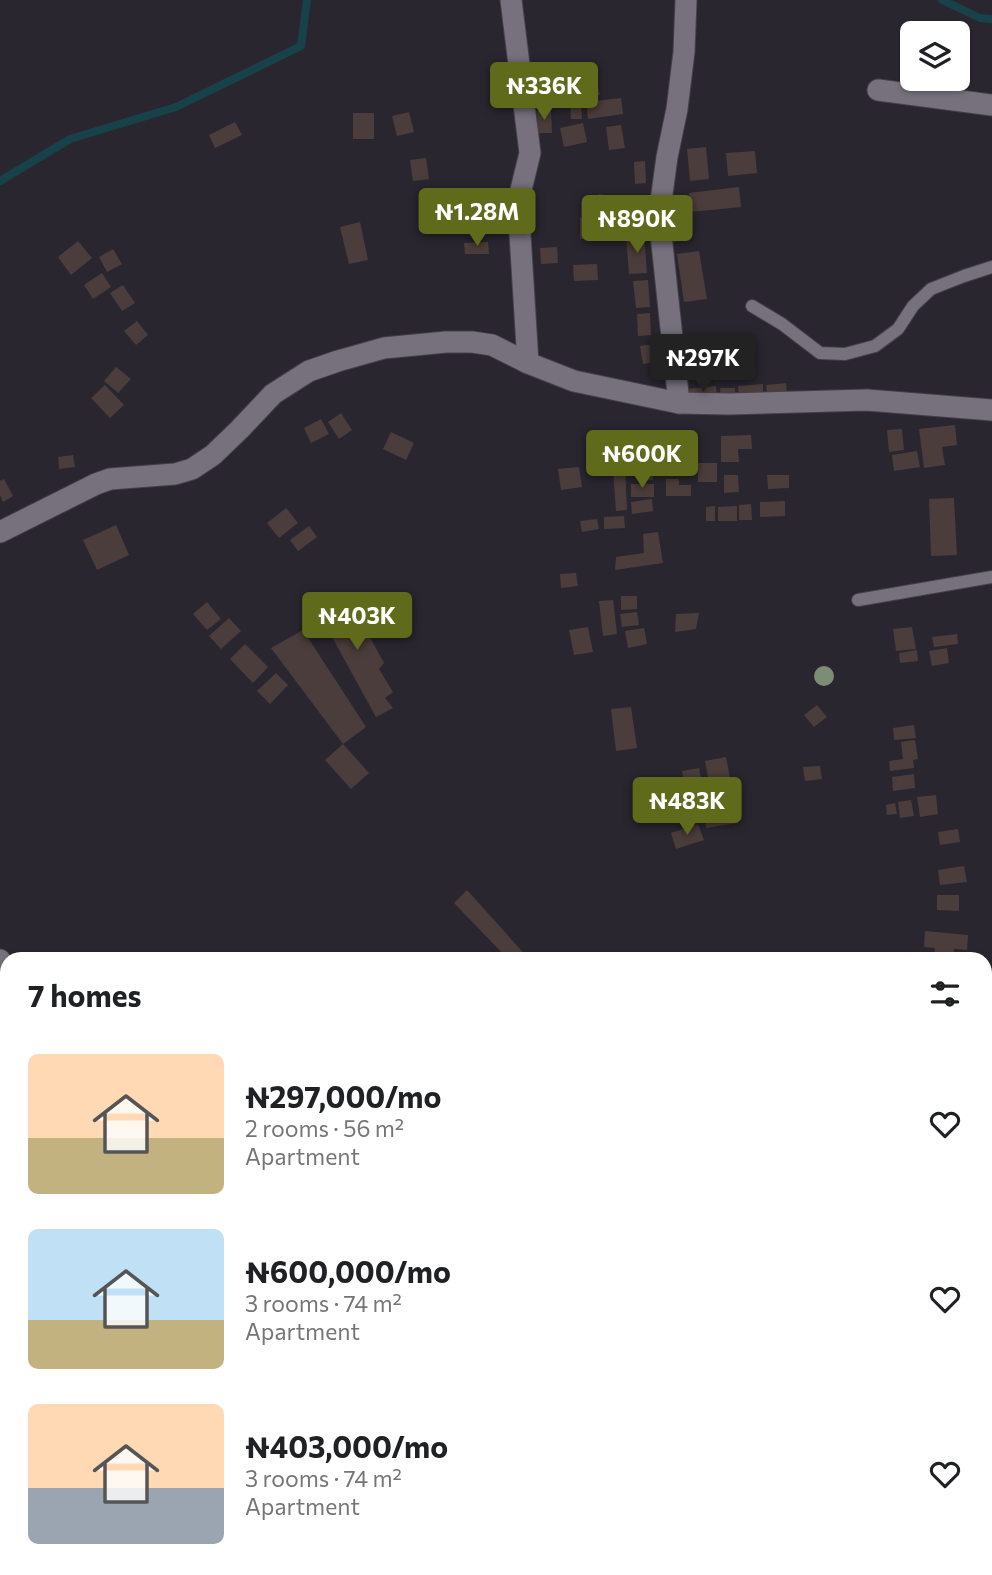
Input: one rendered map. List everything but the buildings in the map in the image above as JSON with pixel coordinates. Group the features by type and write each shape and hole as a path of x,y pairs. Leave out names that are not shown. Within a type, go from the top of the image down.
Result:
{"street":[{"path":"511,0 530,152 518,202 528,363"},
{"path":"679,403 659,216 677,109 684,52 686,0"},
{"path":"878,90 992,105"},
{"path":"0,532 110,479 175,474 192,469 213,455 273,394 309,371 384,348 446,342 492,345 574,381 679,403 867,400 992,410"}],"lane":[{"path":"751,306 782,324 820,353 845,354 875,346 898,330 913,306 932,289 992,267"},
{"path":"858,600 992,577"}],"waterway":[{"path":"0,181 70,139 176,107 301,46 307,0"},
{"path":"942,0 980,18 992,19"}]}
